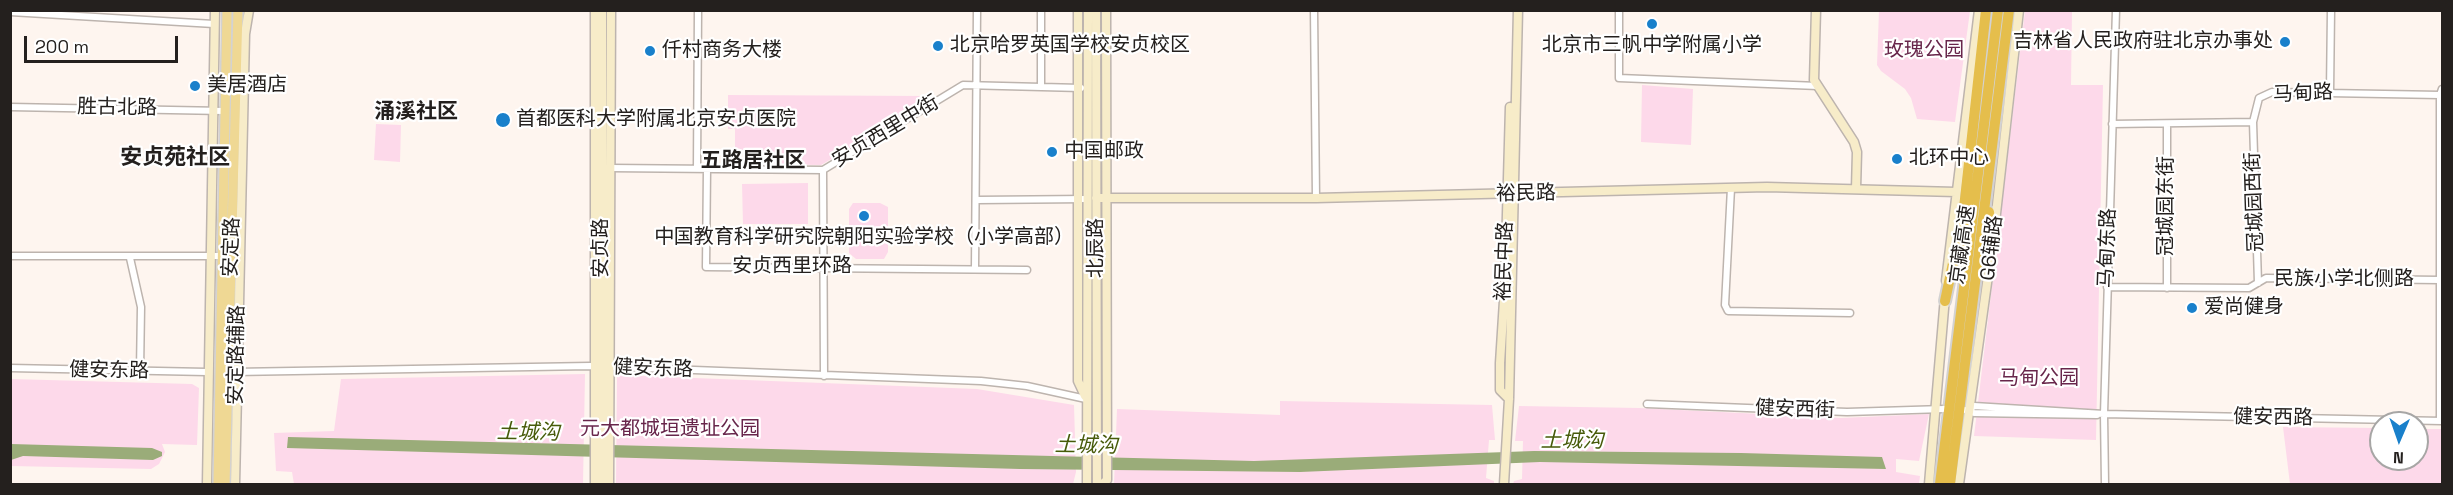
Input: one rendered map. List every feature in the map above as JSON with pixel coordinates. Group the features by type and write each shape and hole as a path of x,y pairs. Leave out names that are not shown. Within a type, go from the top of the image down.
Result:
{"highway":[{"path":"1960,322 1963,217 1986,10"},
{"name":"京藏高速","path":"1940,484 1998,10"},
{"name":"京藏高速","path":"1950,484 2011,10"},
{"path":"1987,200 1993,240"},
{"path":"1945,301 1963,217"}],"main road":[{"name":"安定路","path":"218,484 228,372 221,256 227,10"},
{"name":"安定路","path":"225,484 238,10"}],"street":[{"name":"安定路辅路","path":"207,484 207,372 215,10"},
{"name":"安定路辅路","path":"235,484 228,372 245,98 245,34 249,10"},
{"name":"安贞路","path":"590,10 592,120 599,186 602,420 599,438"},
{"name":"安贞路","path":"592,120 595,10"},
{"name":"安贞路","path":"602,10 599,186 599,469 603,484"},
{"name":"安贞路","path":"599,186 610,168 611,10"},
{"path":"697,169 698,10"},
{"path":"975,269 977,10"},
{"path":"1041,10 1041,87"},
{"name":"北辰路","path":"1078,10 1078,88 1088,198"},
{"name":"北辰路","path":"1088,10 1088,198 1098,452"},
{"name":"北辰路","path":"1096,10 1078,381 1086,399 1098,452"},
{"name":"北辰路","path":"1097,482 1108,198 1106,10"},
{"path":"1314,10 1316,198"},
{"name":"裕民中路","path":"1504,480 1509,399 1512,10"},
{"name":"裕民中路","path":"1511,195 1518,10"},
{"path":"1618,10 1619,78 1818,86"},
{"path":"1816,10 1814,80 1854,142 1857,152 1856,189"},
{"path":"1929,484 1940,409 1946,268 1979,10"},
{"name":"G6辅路","path":"1959,484 1967,410 1993,240 2019,10"},
{"name":"马甸东路","path":"2105,484 2104,414 2116,10"},
{"path":"2330,92 2331,10"},
{"path":"10,12 214,24"},
{"name":"安贞西里中街","path":"610,168 823,170 963,85 1088,89"},
{"name":"马甸路","path":"2112,124 2253,122 2259,98 2272,92 2441,92"},
{"path":"2441,92 2441,421"},
{"path":"602,97 610,104"},
{"path":"235,117 245,98"},
{"name":"胜古北路","path":"10,107 224,111"},
{"name":"冠城园西街","path":"2253,122 2258,283"},
{"name":"冠城园东街","path":"2166,288 2167,125"},
{"name":"安贞西里环路","path":"707,169 706,267 1028,270"},
{"path":"823,170 824,376"},
{"path":"1731,188 1725,305 1728,310 1850,313"},
{"name":"裕民路","path":"1088,198 1511,195 1731,188 1956,192"},
{"path":"977,200 1088,198"},
{"path":"10,256 130,258 221,256"},
{"path":"130,258 141,307 140,371"},
{"name":"民族小学北侧路","path":"2107,287 2249,288 2266,278 2440,280"},
{"name":"安贞路","path":"599,438 610,408 600,367"},
{"name":"健安东路","path":"228,372 600,367 981,381 1028,386 1086,399"},
{"name":"健安东路","path":"10,368 207,372"},
{"name":"健安西街","path":"1647,404 1847,412 1940,409"},
{"name":"健安西路","path":"1967,410 1974,406 2104,414 2441,421"},
{"path":"602,420 610,408"},
{"path":"595,484 599,469 599,438"},
{"path":"1097,482 1098,452"},
{"path":"590,484 599,469"},
{"path":"599,469 609,484"}],"green space":[{"name":"玫瑰公园","path":"1879,11 1970,11 1955,122 1917,119 1911,98 1905,89 1881,71 1877,65"},
{"name":"马甸公园","path":"2025,11 2072,11 2071,85 2103,85 2096,440 1974,436"},
{"path":"1642,85 1693,89 1691,145 1641,142"},
{"path":"728,95 926,96 930,101 821,165 755,164 749,150 735,150 735,129 728,129"},
{"path":"376,124 401,125 400,162 374,160"},
{"path":"808,183 808,224 743,224 742,184"},
{"path":"853,203 880,203 888,207 888,252 884,259 856,259 849,253 849,209"},
{"name":"元大都城垣遗址公园","path":"585,374 583,484 294,484 292,472 276,471 274,433 334,431 341,379"},
{"name":"元大都城垣遗址公园","path":"617,375 977,389 1074,405 1076,472 1073,484 616,484"},
{"path":"11,379 192,384 199,388 197,445 162,444 165,452 159,464 151,469 11,466"},
{"path":"1280,401 1492,405 1495,440 1489,440 1486,478 1494,481 1494,484 1114,484 1117,409 1280,415"},
{"path":"1519,406 1640,408 1841,418 1929,414 1919,461 1896,459 1896,472 1920,476 1919,484 1513,484 1514,481 1522,479 1523,441 1515,441"},
{"path":"2283,427 2369,428 2369,471 2429,471 2429,429 2442,429 2442,484 2290,484"}],"shaded area":[{"path":"288,437 1254,461 1534,451 1741,453 1882,457 1886,469 1540,462 1300,472 1020,469 287,448"},
{"path":"11,444 152,448 162,452 162,456 153,460 23,456 11,460"}],"place":[{"name":"北京市三帆中学附属小学","path":"1652,24"},
{"name":"吉林省人民政府驻北京办事处","path":"2285,42"},
{"name":"北京哈罗英国学校安贞校区","path":"938,46"},
{"name":"仟村商务大楼","path":"650,51"},
{"name":"美居酒店","path":"195,86"},
{"name":"首都医科大学附属北京安贞医院","path":"503,120"},
{"name":"中国邮政","path":"1052,152"},
{"name":"北环中心","path":"1897,159"},
{"name":"中国教育科学研究院朝阳实验学校（小学高部）","path":"864,216"},
{"name":"爱尚健身","path":"2192,308"}],"district":[{"name":"涌溪社区","path":"416,112"},
{"name":"安贞苑社区","path":"175,158"},
{"name":"五路居社区","path":"753,161"}],"water label":[{"name":"土城沟","path":"528,433"},
{"name":"土城沟","path":"1572,441"},
{"name":"土城沟","path":"1086,446"}]}
